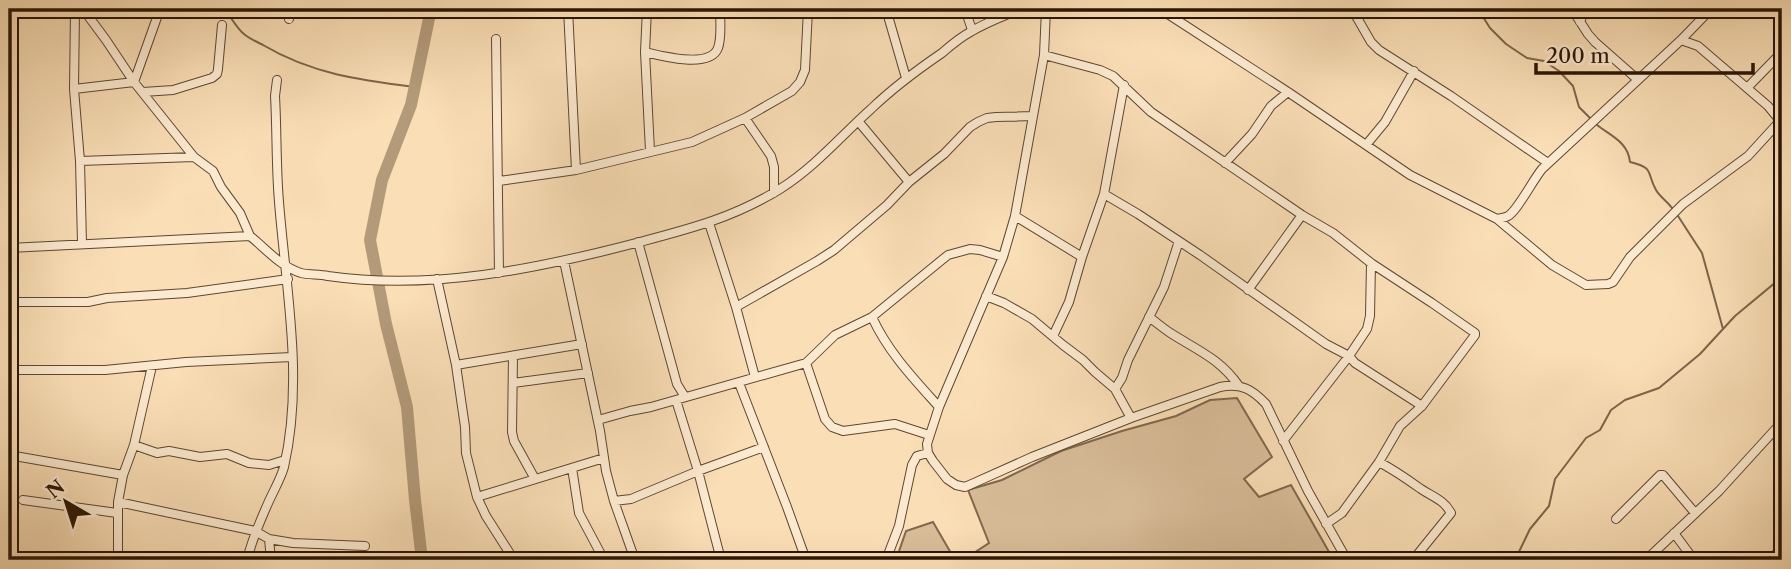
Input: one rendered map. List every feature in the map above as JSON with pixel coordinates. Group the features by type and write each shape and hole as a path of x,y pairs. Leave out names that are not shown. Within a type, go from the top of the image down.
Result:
{"street":[{"path":"75,9 74,89 80,161 82,243"},
{"path":"83,9 134,82 194,157 212,171 240,213 250,236 286,266 304,274 392,282 499,273 564,261 709,223 740,211 774,193 812,165 906,78 972,30 1020,9"},
{"path":"134,82 160,9"},
{"path":"289,19 290,9"},
{"path":"568,9 576,170"},
{"path":"647,9 645,52 650,151"},
{"path":"645,52 686,60 708,57 717,52 720,9"},
{"path":"499,181 576,170 692,142 745,118 792,91 800,82 805,69 808,9"},
{"path":"886,9 906,78"},
{"path":"965,9 972,30"},
{"path":"1046,9 1044,55 1015,216 1003,257 939,407 929,435 928,453 947,479 965,487 1131,418 1220,387 1239,386 1255,393 1266,404 1308,491 1347,560"},
{"path":"1160,9 1410,175 1497,219 1546,260 1586,285 1613,282 1630,257 1683,204 1748,156 1781,122 1768,106 1698,46 1681,40"},
{"path":"1352,9 1371,42 1379,50 1548,163"},
{"path":"1572,9 1595,42 1637,79"},
{"path":"1580,22 1585,9"},
{"path":"1497,219 1510,216 1532,180 1548,163 1681,40 1709,10"},
{"path":"143,92 173,90 217,74 222,25"},
{"path":"496,40 499,273"},
{"path":"1747,88 1782,52"},
{"path":"1044,55 1113,76 1151,112 1302,215 1333,233 1371,263 1475,333 1422,406 1404,420 1379,462 1342,513 1326,524"},
{"path":"1366,145 1385,121 1414,71"},
{"path":"247,560 255,531 284,469 290,425 292,358 288,279 279,201 275,96 277,80"},
{"path":"74,89 134,82"},
{"path":"1053,336 1069,302 1104,194 1124,85"},
{"path":"1225,163 1252,134 1271,106 1288,92"},
{"path":"1018,116 1031,126"},
{"path":"736,307 834,250 944,154 970,127 987,118 1033,116"},
{"path":"745,118 771,156 774,167 774,193"},
{"path":"858,121 909,182"},
{"path":"80,161 194,157"},
{"path":"1104,194 1179,241 1326,344 1349,356 1355,363 1422,406"},
{"path":"1248,290 1302,215"},
{"path":"1015,216 1082,257"},
{"path":"709,223 755,377"},
{"path":"9,248 250,236"},
{"path":"1115,389 1164,287 1179,241"},
{"path":"638,242 677,384 685,397"},
{"path":"598,420 806,363 835,335 872,317 948,255 970,249 1003,257"},
{"path":"564,261 614,501 635,560"},
{"path":"1283,441 1349,356 1369,322 1371,263"},
{"path":"9,303 88,302 107,298 187,293 288,279"},
{"path":"437,279 456,365 465,427 464,444 477,497 514,560"},
{"path":"986,296 1032,319 1083,360 1115,389 1131,418"},
{"path":"872,317 893,354 939,407"},
{"path":"1149,317 1224,366 1239,386"},
{"path":"456,365 582,344"},
{"path":"513,356 512,432 514,441 536,479"},
{"path":"9,370 105,370 186,362 292,358"},
{"path":"806,363 825,419 832,427 843,431 895,425 929,435"},
{"path":"118,560 118,502 152,366"},
{"path":"513,383 588,373"},
{"path":"739,383 806,560"},
{"path":"676,400 721,560"},
{"path":"1646,560 1719,491 1782,422"},
{"path":"134,445 157,453 169,451 200,457 227,454 249,463 269,465 285,460"},
{"path":"614,501 631,499 764,447"},
{"path":"886,560 899,526 912,465 917,456 928,453"},
{"path":"9,455 123,475"},
{"path":"477,497 604,458"},
{"path":"1379,462 1435,496 1451,513 1413,560"},
{"path":"572,468 579,513 604,560"},
{"path":"1616,519 1660,475 1663,475 1695,513"},
{"path":"23,500 117,513"},
{"path":"118,502 255,531 268,539 303,544 365,546"},
{"path":"1674,533 1694,560"},
{"path":"268,539 271,560"},
{"path":"1770,560 1782,548"}],"shaded area":[{"path":"1237,398 1272,457 1244,479 1259,497 1291,485 1329,552 1315,560 963,560 989,543 968,490 1002,480 1061,451 1176,416 1210,400"},
{"path":"933,522 955,560 896,560 906,531"}],"waterway":[{"path":"224,9 246,36 300,63 356,78 415,87"},
{"path":"422,560 407,407 386,324 370,240 382,180 411,105 431,9"},
{"path":"1478,9 1490,28 1506,44 1527,58 1544,61 1559,71 1573,86 1579,107 1590,118"},
{"path":"1597,125 1622,144 1630,162 1647,169 1656,190 1672,208"},
{"path":"1678,216 1702,253 1723,329"},
{"path":"1515,560 1530,529 1549,506 1555,479 1586,438 1600,430 1611,410 1625,400 1659,388 1700,354 1735,316 1782,277"}]}
